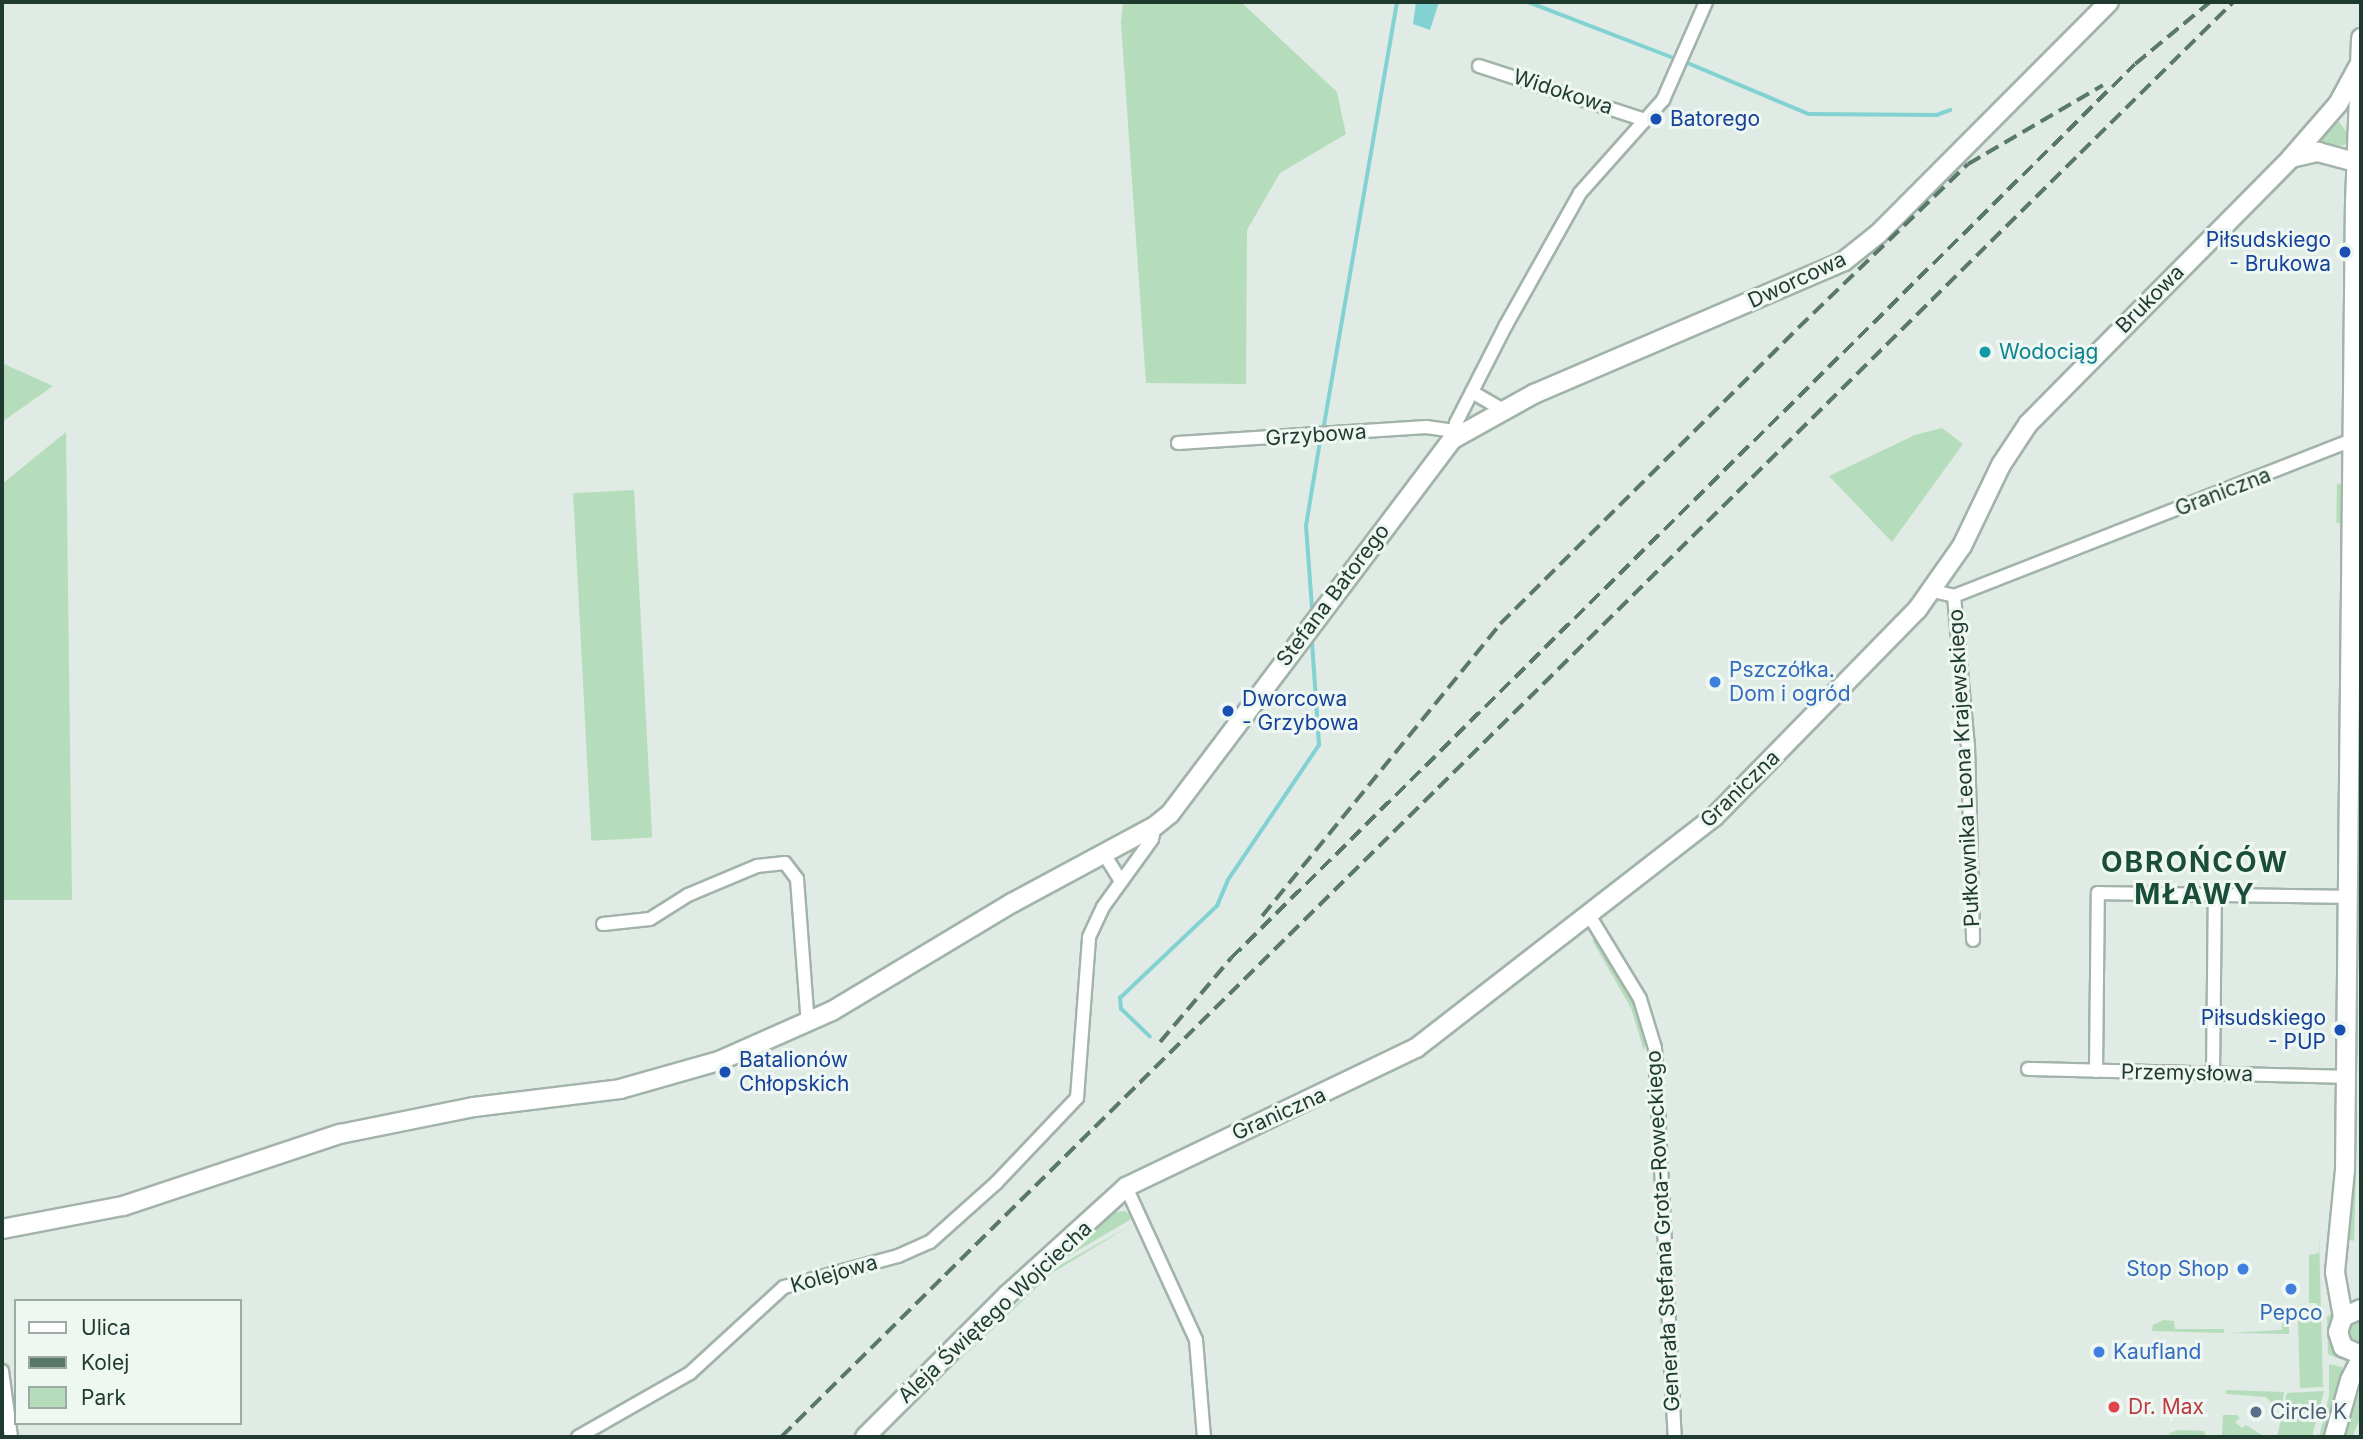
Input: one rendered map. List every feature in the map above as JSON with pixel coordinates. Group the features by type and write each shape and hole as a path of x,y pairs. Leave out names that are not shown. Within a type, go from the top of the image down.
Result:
{"street":[{"name":"Stefana Batorego","path":"1077,1098 1089,937 1121,881 1152,839 1155,826 1170,814 1453,435 1472,392 1580,193 1663,100 1706,2"},
{"name":"Dworcowa","path":"1453,435 1502,409 1844,261 1878,234 2109,2"},
{"path":"2334,1437 2357,1355 2338,1332 2353,1312 2337,1292 2346,1077 2357,439 2356,125 2361,38"},
{"name":"Widokowa","path":"1479,66 1645,120"},
{"name":"Brukowa","path":"1933,591 1962,546 2001,465 2028,424 2291,158 2323,122 2358,66"},
{"path":"2323,122 2337,118 2356,125"},
{"path":"2291,158 2318,152 2356,162"},
{"path":"1472,392 1502,409"},
{"name":"Grzybowa","path":"1178,443 1426,427 1453,435"},
{"name":"Graniczna","path":"1954,596 2357,439"},
{"path":"1933,591 1954,596"},
{"name":"Graniczna","path":"1126,1187 1416,1048 1714,817 1933,591"},
{"name":"Pułkownika Leona Krajewskiego","path":"1954,596 1968,746 1973,940"},
{"path":"2,1229 123,1206 300,1144 410,1118 654,1082 719,1061 808,1024 1155,826"},
{"path":"1104,854 1121,881"},
{"path":"603,924 650,919 688,895 757,866 785,863 797,879 808,1024"},
{"path":"2096,1071 2098,893 2348,897"},
{"path":"2213,1074 2215,894"},
{"name":"Generała Stefana Grota-Roweckiego","path":"1589,915 1640,999 1655,1048 1675,1437"},
{"name":"Przemysłowa","path":"2028,1069 2346,1077"},
{"name":"Kolejowa","path":"578,1437 690,1373 784,1287 906,1254 930,1242 996,1183 1077,1098"},
{"path":"1126,1187 1196,1340 1204,1437"},
{"name":"Aleja Świętego Wojciecha","path":"865,1437 1007,1294 1126,1187"},
{"path":"2,1371 11,1437"}],"green space":[{"path":"1123,2 1241,2 1337,92 1346,134 1280,173 1247,230 1246,384 1146,383 1121,23"},
{"path":"2339,122 2348,134 2345,145 2310,149 2329,123"},
{"path":"2,363 53,386 2,422"},
{"path":"1942,428 1963,444 1892,542 1829,476 1915,435"},
{"path":"66,432 72,900 2,900 2,484"},
{"path":"2337,484 2346,484 2345,523 2336,523"},
{"path":"634,490 652,838 591,841 573,493"},
{"path":"1596,939 1636,1007 1646,1041 1644,1051 1631,1008 1592,940"},
{"path":"2352,1178 2356,1178 2354,1241 2346,1239"},
{"path":"1125,1211 1133,1218 1053,1265 1116,1212"},
{"path":"1133,1224 1052,1273 952,1368 1053,1269"},
{"path":"2319,1235 2323,1387 2300,1388 2298,1320 2317,1320 2317,1303 2309,1303 2309,1255 2319,1253"},
{"path":"2335,1310 2342,1360 2328,1354 2327,1317"},
{"path":"2361,1317 2359,1348 2348,1339 2347,1329"},
{"path":"2163,1320 2174,1321 2175,1329 2224,1329 2224,1333 2152,1331 2153,1325"},
{"path":"2282,1322 2289,1325 2289,1334 2229,1333 2282,1330"},
{"path":"2329,1364 2342,1367 2342,1372 2327,1437 2319,1437 2329,1396"},
{"path":"2226,1390 2284,1392 2282,1404 2276,1408 2266,1397 2226,1394"},
{"path":"2324,1391 2312,1437 2277,1437 2287,1393"},
{"path":"2361,1391 2361,1416 2352,1437 2343,1437 2353,1399"},
{"path":"2223,1415 2237,1415 2240,1418 2235,1422 2242,1428 2246,1425 2265,1437 2222,1437"},
{"path":"2178,1430 2204,1431 2206,1437 2168,1434"}],"water":[{"path":"1416,2 1439,2 1430,30 1413,24"}],"waterway":[{"path":"1324,425 1397,2"},
{"path":"1528,2 1671,57"},
{"path":"1688,63 1809,114 1937,115 1950,110"},
{"path":"1312,608 1306,526 1320,441"},
{"path":"1150,1037 1121,1009 1120,998 1217,906 1228,880 1319,745 1312,642"}],"railway":[{"path":"1160,1042 1231,958 2135,64 2210,2"},
{"path":"781,1437 2233,2"},
{"path":"1262,916 1500,624 1798,328 1968,164 2103,85"}],"place":[{"name":"Batorego","path":"1656,119"},
{"name":"Piłsudskiego - Brukowa","path":"2345,252"},
{"name":"Wodociąg","path":"1985,352"},
{"name":"Pszczółka. Dom i ogród","path":"1715,682"},
{"name":"Dworcowa - Grzybowa","path":"1228,711"},
{"name":"Piłsudskiego - PUP","path":"2340,1030"},
{"name":"Batalionów Chłopskich","path":"725,1072"},
{"name":"Stop Shop","path":"2243,1269"},
{"name":"Pepco","path":"2291,1289"},
{"name":"Kaufland","path":"2099,1352"},
{"name":"Dr. Max","path":"2114,1407"},
{"name":"Circle K","path":"2256,1412"}],"district":[{"name":"OBROŃCÓW MŁAWY","path":"2195,878"}]}
